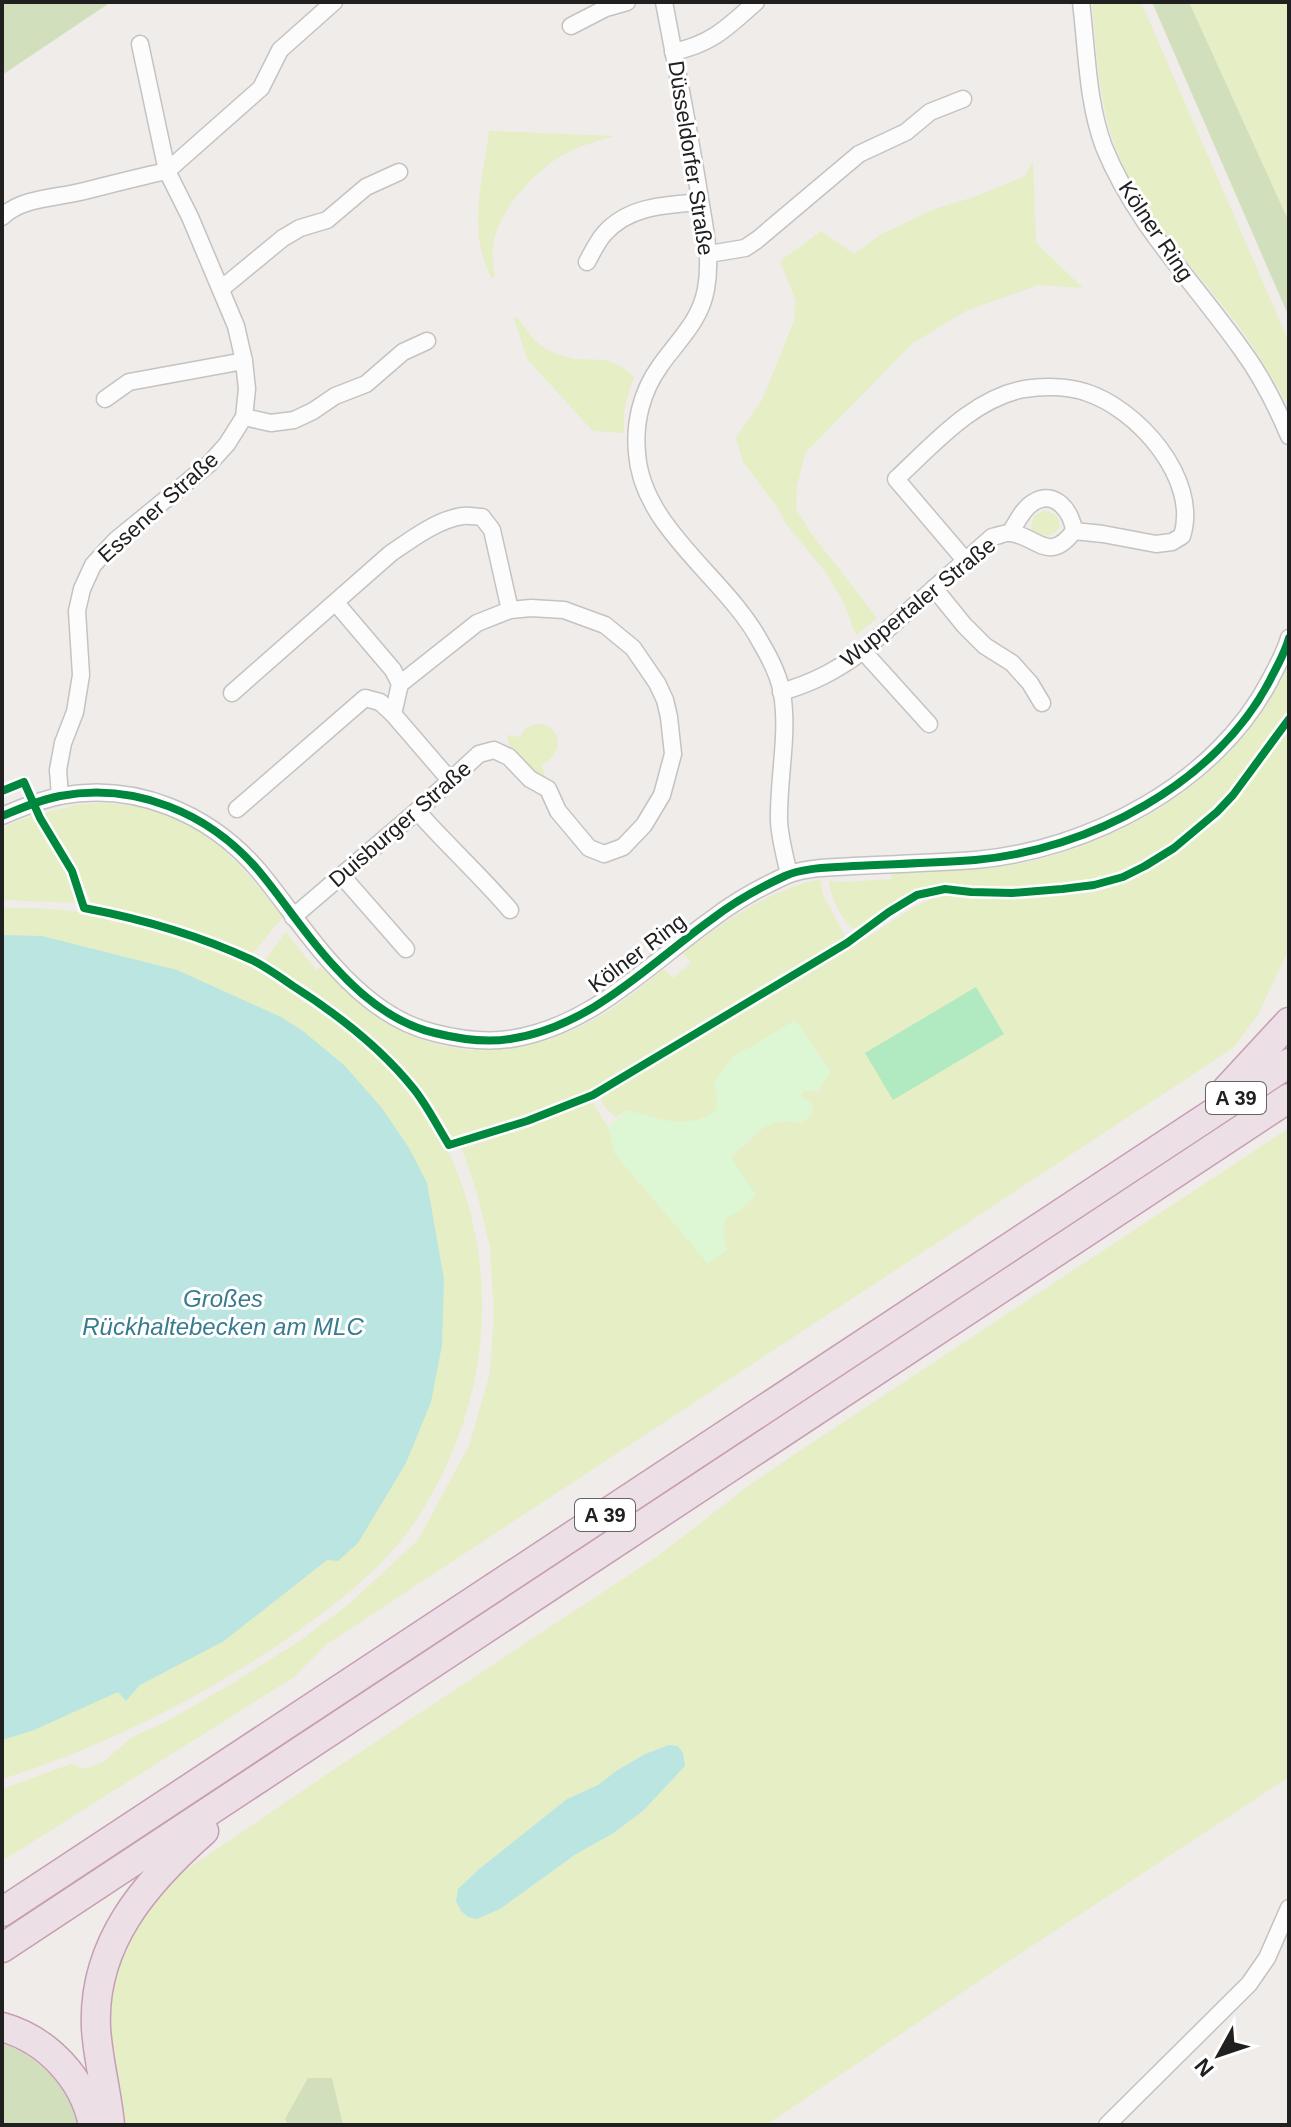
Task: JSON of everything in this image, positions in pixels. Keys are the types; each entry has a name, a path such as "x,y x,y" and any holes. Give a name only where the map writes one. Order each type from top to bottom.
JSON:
{"highway":[{"path":"1183,1132 1289,1022"},
{"name":"A 39","path":"2,1912 1289,1063"},
{"name":"A 39","path":"2,1948 1289,1098"},
{"path":"110,2125 96,2025 103,1968 113,1939 124,1919 170,1862 289,1757"},
{"path":"2,2027 37,2042 71,2073 93,2125"}],"street":[{"path":"2,217 23,204 167,171 261,88 280,50 334,2"},
{"path":"571,26 606,8 627,2"},
{"name":"Düsseldorfer Straße","path":"664,2 709,254 706,289 699,314 658,369 642,400 636,430 637,456 643,484 661,517 748,620 774,668 784,718 779,821 789,874"},
{"path":"673,52 710,40 756,2"},
{"name":"Kölner Ring","path":"1081,2 1092,102 1104,145 1124,190 1158,240 1243,350 1271,395 1289,436"},
{"path":"140,44 167,171 236,326 247,389 244,417 271,423 294,420 335,396 366,384 403,352 427,341"},
{"path":"709,254 745,248 859,154 906,132 930,112 963,99"},
{"path":"221,289 283,238 300,228 327,220 366,187 399,172"},
{"path":"587,262 603,235 621,218 646,208 700,202"},
{"path":"105,399 129,382 244,361"},
{"path":"965,560 896,479 975,409 1022,389 1061,388 1084,392 1129,416 1151,437 1170,465 1180,490 1186,521 1182,536 1172,542 1156,544 1074,531"},
{"name":"Essener Straße","path":"60,796 58,770 63,743 75,712 81,675 77,611 82,589 93,565 116,540 209,464 227,444 244,417"},
{"name":"Wuppertaler Straße","path":"781,692 814,682 863,651 992,537 1010,533 1042,547 1056,546 1074,531 1073,519 1056,500 1042,498 1023,512 1010,533"},
{"path":"232,693 390,554 436,526 463,516 482,517 492,530 510,610 477,623 400,684 393,714"},
{"path":"934,588 985,646 1012,663 1042,703"},
{"path":"336,603 393,670 400,684"},
{"name":"Duisburger Straße","path":"293,917 479,754 494,750 509,757 530,779 548,789 555,808 589,848 604,854 623,847 644,825 662,795 673,754 669,717 657,683 633,648 605,625 564,610 510,610"},
{"name":"Kölner Ring","path":"2,816 34,803 83,793 122,794 164,803 195,817 224,838 257,870 315,945 354,988 392,1015 429,1032 471,1040 510,1039 559,1026 597,1006 713,918 789,874 823,868 977,860 1025,853 1077,839 1127,815 1180,784 1228,740 1261,698 1289,638"},
{"path":"863,651 929,724"},
{"path":"237,809 365,698 380,702 393,714 449,779"},
{"path":"417,811 510,910"},
{"path":"342,876 406,949"},
{"path":"1107,2125 1249,1984 1267,1958 1289,1908"}],"green space":[{"path":"2,2 111,2 2,75"},
{"path":"1092,2 1141,2 1289,342 1289,408 1242,330 1155,220 1122,163 1104,104"},
{"path":"1152,2 1189,2 1289,222 1289,317"},
{"path":"1189,2 1289,2 1289,222"},
{"path":"489,131 615,136 563,155 529,182 509,206 496,233 493,246 495,276 492,279 484,260 478,224"},
{"path":"1033,161 1036,243 1083,288 1038,285 966,311 913,343 805,453 797,486 796,509 877,618 856,635 843,601 826,573 787,525 743,462 736,437 762,400 794,321 796,301 780,261 821,231 854,254 880,235 932,210 1025,176"},
{"path":"517,317 535,341 546,349 575,359 606,360 634,376 626,404 624,433 593,431 527,359 514,319"},
{"path":"1045,510 1057,516 1060,526 1048,535 1033,531 1031,526 1034,516"},
{"path":"1289,663 1289,711 1228,795 1208,815 1155,857 1136,868 1087,883 1003,890 943,887 917,893 854,929 837,907 829,881 891,879 892,872 1015,865 1072,849 1149,815 1184,792 1245,735 1269,701"},
{"path":"1289,721 1289,948 1258,1015 1233,1048 327,1644 294,1677 2,1861 2,1789 71,1764 84,1769 103,1762 131,1738 169,1720 301,1640 348,1605 418,1540 469,1446 490,1373 494,1313 490,1247 461,1145 590,1099 608,1127 615,1154 683,1234 727,1250 723,1231 726,1218 741,1210 731,1157 766,1125 785,1119 805,1090 818,1092 831,1071 795,1020 714,1081 716,1110 695,1121 673,1122 627,1110 616,1117 605,1108 600,1096 843,949 932,899 956,895 1062,894 1126,881 1154,867 1211,821 1215,824 1223,817 1220,812"},
{"path":"535,724 551,728 558,740 555,753 542,765 545,776 525,764 509,745 507,735 520,737 525,729"},
{"path":"102,803 161,812 187,823 232,858 283,917 251,955 156,919 91,903 70,853 50,827 45,813 75,805"},
{"path":"34,815 65,863 80,903 2,900 2,827"},
{"path":"820,879 823,895 845,936 840,942 590,1092 508,1124 452,1139 408,1076 371,1037 319,997 264,961 286,932 316,970 321,967 365,1008 408,1034 435,1044 463,1049 519,1047 574,1030 625,1000 664,969 673,978 691,963 683,953 715,929 765,899"},
{"name":"Großes Rückhaltebecken am MLC","path":"2,908 86,913 167,931 260,969 337,1020 398,1077 431,1120 454,1164 476,1236 482,1310 478,1362 459,1436 425,1506 381,1563 308,1624 186,1701 78,1752 2,1779"},
{"path":"976,987 1004,1034 893,1100 865,1053"},
{"path":"795,1020 831,1072 817,1092 805,1090 800,1096 813,1104 812,1115 801,1123 779,1122 762,1129 731,1157 756,1195 741,1210 726,1218 723,1231 727,1250 708,1264 615,1154 608,1127 627,1110 684,1122 705,1117 716,1110 714,1081 733,1057"},
{"path":"1289,1128 1289,1777 766,2125 125,2125 111,2025 117,1977 134,1934 180,1874 658,1556 798,1452","holes":["669,1745 685,1766 643,1811 612,1834 576,1854 500,1909 458,1889 567,1799 598,1785 645,1754"]},
{"path":"2,2043 28,2056 50,2074 67,2098 77,2125 2,2125"},
{"path":"308,2078 332,2078 343,2125 288,2125 285,2119"}],"water":[{"name":"Großes Rückhaltebecken am MLC","path":"2,935 42,936 177,970 281,1017 303,1031 345,1066 382,1108 409,1148 427,1183 444,1279 442,1345 431,1402 406,1463 358,1543 338,1561 327,1560 224,1641 140,1685 126,1701 118,1692 34,1730 2,1740"},
{"path":"669,1745 678,1746 683,1753 685,1766 643,1811 612,1834 576,1854 500,1909 477,1919 461,1911 456,1901 458,1889 478,1870 567,1799 598,1785 645,1754"}],"cycle path":[{"path":"2,816 60,796 88,793 143,798 169,806 217,832 238,850 258,870 334,966 379,1007 406,1023 435,1033 472,1040 510,1039 567,1022 593,1008 729,907 793,873 810,869 975,860 1018,854 1104,826 1145,805 1183,780 1217,751 1246,717 1270,680 1289,638"},
{"path":"2,791 24,782 40,818 72,871 84,908 190,935 232,951 273,972 342,1020 387,1059 418,1095 449,1145 527,1121 593,1095 847,943 917,895 945,889 1012,893 1094,885 1123,877 1145,866 1174,848 1217,812 1289,719"}]}
